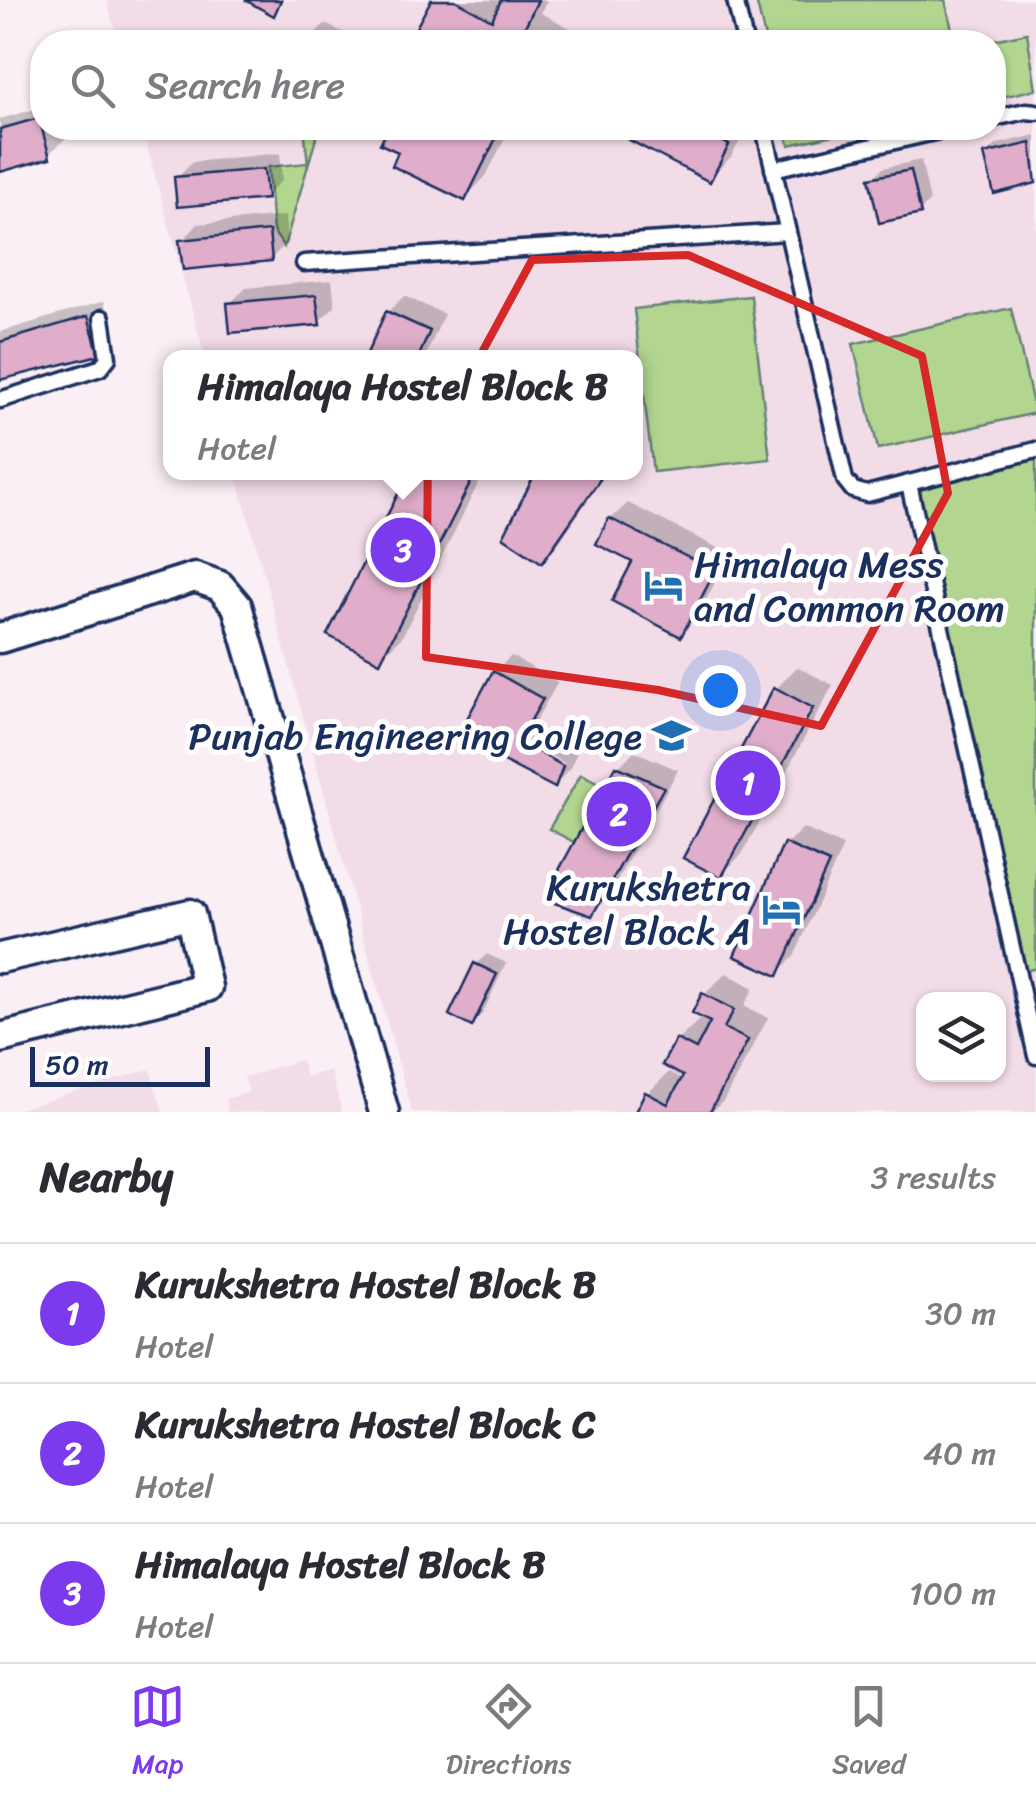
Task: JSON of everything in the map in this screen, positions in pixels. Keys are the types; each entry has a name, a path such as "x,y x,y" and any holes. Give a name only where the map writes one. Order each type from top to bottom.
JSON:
{"street":[{"path":"0,638 196,577 220,586 238,606 384,1112"},
{"path":"0,958 190,914 207,987 0,1038"}],"lane":[{"path":"736,0 742,30"},
{"path":"1006,115 1036,112"},
{"path":"767,140 845,480 853,490 867,494 1036,450"},
{"path":"774,169 900,140"},
{"path":"304,263 788,232"},
{"path":"0,400 100,368 108,358 102,318"},
{"path":"909,484 1036,1056"},
{"path":"1018,974 1036,970"}],"highlighted area":[{"path":"688,255 922,356 948,493 821,726 658,690 426,657 428,452 532,260"}],"shaded area":[{"name":"Punjab Engineering College","path":"107,0 1036,0 1036,1112 412,1112 238,480 643,480 643,350 203,350 145,140 1006,140 1006,30 115,30"},
{"path":"301,1060 306,1077 330,1070 342,1112 228,1112 225,1099 249,1092 244,1077"},
{"path":"150,1069 163,1112 10,1112"}],"green space":[{"path":"756,0 945,0 952,30 763,30"},
{"path":"1027,33 1036,89 1006,96 1006,37"},
{"path":"305,140 315,140 284,247 273,231 268,167 308,163"},
{"path":"751,296 770,459 653,472 643,350 639,350 634,309"},
{"path":"1011,308 1035,413 878,449 853,344"},
{"path":"1036,453 1036,968 1022,972 911,486"},
{"path":"581,774 605,786 574,842 549,829"}],"building":[{"path":"245,0 281,0 274,16"},
{"path":"431,0 455,0 492,20 501,0 538,0 523,30 416,28"},
{"path":"30,121 30,140 45,140 50,158 0,172 0,129"},
{"path":"382,140 495,140 465,201 392,166 398,152 380,144"},
{"path":"629,140 720,140 729,145 710,182"},
{"path":"1031,143 1036,183 994,194 984,154"},
{"path":"264,169 267,199 177,207 174,177"},
{"path":"911,170 921,214 879,223 869,178"},
{"path":"269,231 272,261 183,270 179,240"},
{"path":"316,295 320,325 230,333 227,303"},
{"path":"386,311 430,331 422,350 369,350"},
{"path":"88,316 99,355 0,380 0,342"},
{"path":"405,480 472,480 380,662 327,635"},
{"path":"532,480 599,480 542,563 503,537"},
{"name":"Himalaya Mess and Common Room","path":"609,518 715,571 681,637 612,601 632,562 596,544"},
{"path":"493,671 543,699 519,741 563,766 555,788 457,737"},
{"path":"774,687 813,708 721,878 683,858"},
{"path":"616,766 664,787 592,916 543,899"},
{"name":"Kurukshetra Hostel Block A","path":"784,843 829,863 778,976 734,956"},
{"path":"474,963 497,974 472,1027 449,1015"},
{"path":"702,993 734,1010 724,1028 748,1040 710,1112 635,1112 645,1092 668,1104 683,1076 662,1065 676,1039 696,1049 710,1022 692,1013"}],"place":[{"name":"Himalaya Hostel Block B","path":"403,550"},
{"name":"Himalaya Mess and Common Room","path":"664,586"},
{"name":"Punjab Engineering College","path":"672,736"},
{"name":"Kurukshetra Hostel Block B","path":"748,783"},
{"name":"Kurukshetra Hostel Block C","path":"619,814"},
{"name":"Kurukshetra Hostel Block A","path":"781,909"}]}
